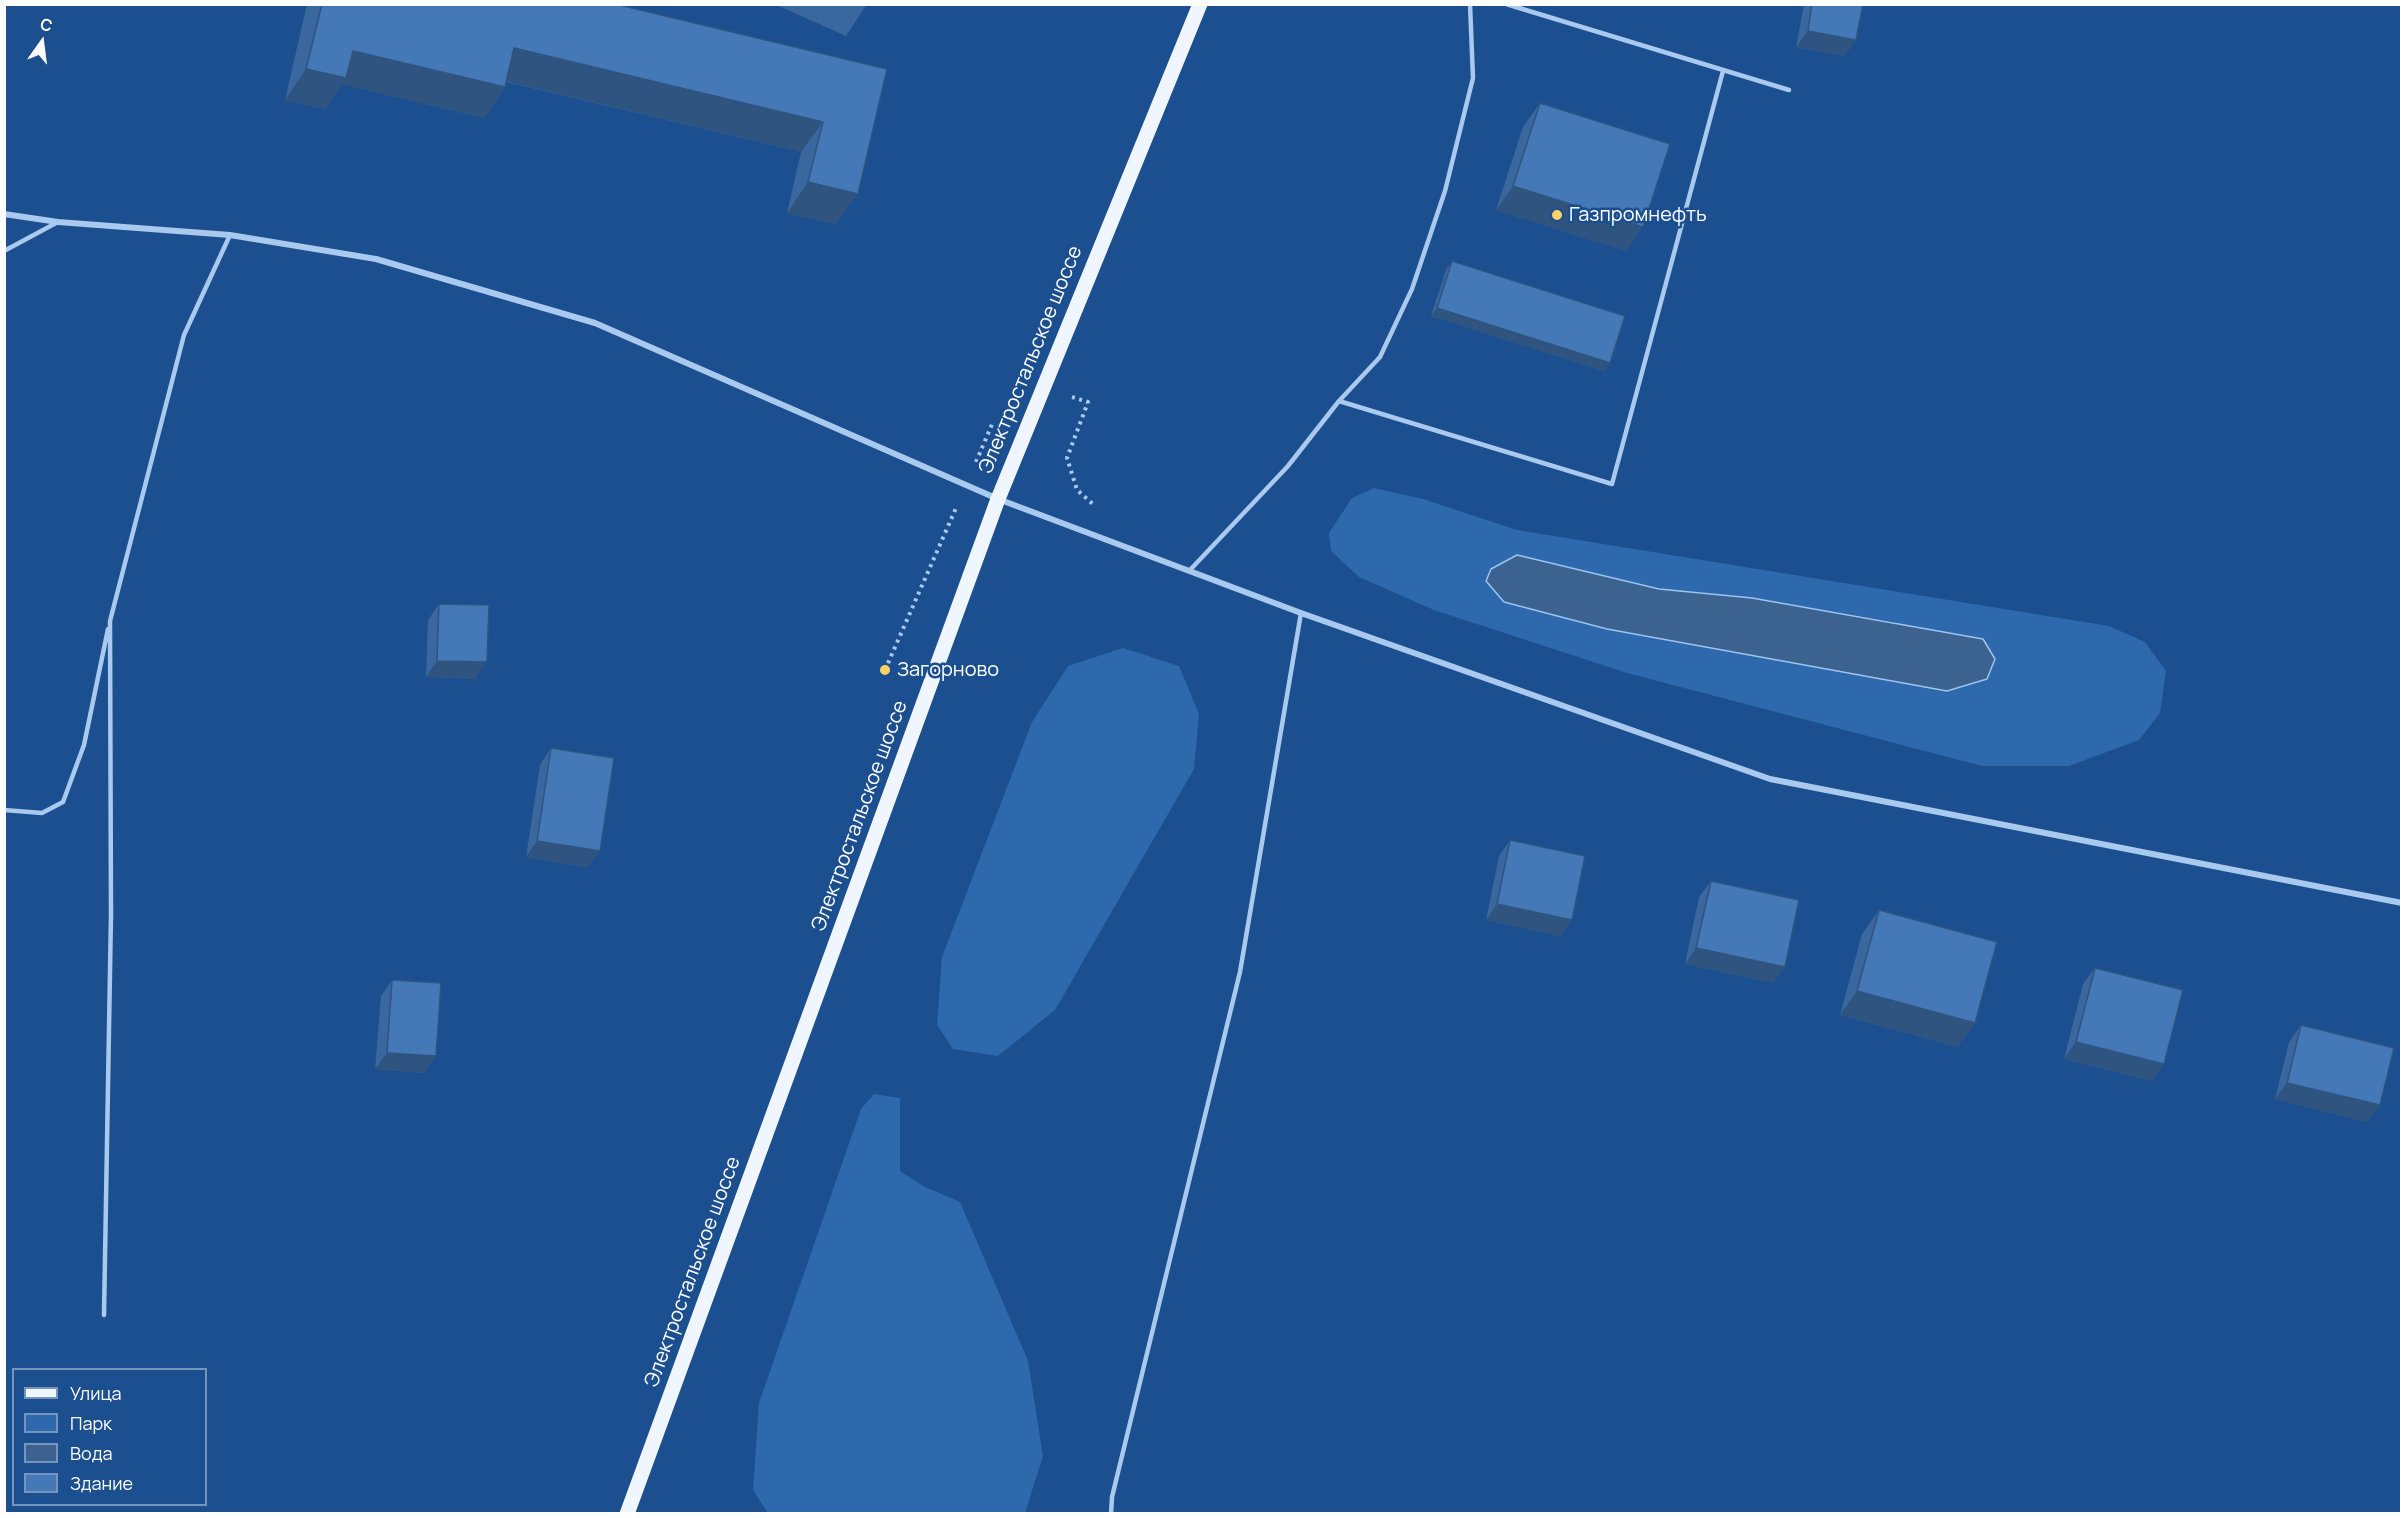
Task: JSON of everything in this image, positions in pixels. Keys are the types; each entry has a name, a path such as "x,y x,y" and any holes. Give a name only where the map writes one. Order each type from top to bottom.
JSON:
{"main road":[{"name":"Электростальское шоссе","path":"627,1514 998,499 1042,386 1200,4"}],"street":[{"path":"4,214 58,222 230,235 376,259 595,323 998,499 1301,613 1770,779 2402,903"}],"lane":[{"path":"1190,570 1288,466 1339,401 1380,357 1412,289 1441,202 1473,78 1470,4"},
{"path":"1506,4 1789,90"},
{"path":"1339,401 1612,483 1723,71"},
{"path":"4,251 58,222"},
{"path":"4,810 42,813 63,802 84,745 110,621 184,335 230,235"},
{"path":"1111,1514 1115,1485 1240,972 1301,613"},
{"path":"104,1315 111,914 110,621"}],"path":[{"path":"1042,386 1088,402 1067,458 1077,490 1095,506"},
{"path":"885,670 966,484"}],"green space":[{"path":"1374,488 1423,499 1517,530 2109,626 2145,642 2166,671 2160,713 2139,740 2069,766 1982,766 1627,673 1434,610 1359,577 1331,551 1329,533 1352,498","holes":["1517,555 1659,589 1752,598 1894,622 1987,679 1947,691 1607,629 1504,602"]},
{"path":"1123,648 1179,666 1199,714 1194,769 1055,1010 998,1056 953,1049 937,1025 942,957 1032,722 1068,666"},
{"path":"874,1094 900,1098 900,1171 923,1186 960,1202 1028,1361 1043,1456 1025,1513 768,1513 753,1490 759,1403 861,1109"}],"water":[{"path":"1517,555 1659,589 1752,598 1983,639 1995,659 1987,679 1947,691 1607,629 1504,602 1486,581 1491,569"}],"building":[{"path":"322,4 615,4 887,69 858,194 808,182 823,122 514,48 505,87 353,51 346,78 306,69"},
{"path":"1812,4 1863,4 1856,40 1808,31"},
{"path":"1540,103 1670,144 1643,227 1513,186"},
{"path":"1452,261 1625,316 1610,363 1437,308"},
{"path":"439,604 489,605 487,662 437,661"},
{"path":"551,748 614,758 600,851 537,841"},
{"path":"1510,840 1585,856 1572,920 1497,904"},
{"path":"1711,881 1799,900 1785,967 1696,948"},
{"path":"1879,910 1997,942 1975,1023 1857,991"},
{"path":"2095,968 2183,990 2164,1064 2076,1042"},
{"path":"392,980 441,983 436,1056 387,1053"},
{"path":"2301,1025 2394,1048 2380,1105 2287,1083"}],"place":[{"name":"Газпромнефть","path":"1557,215"},
{"name":"Загорново","path":"885,670"}]}
